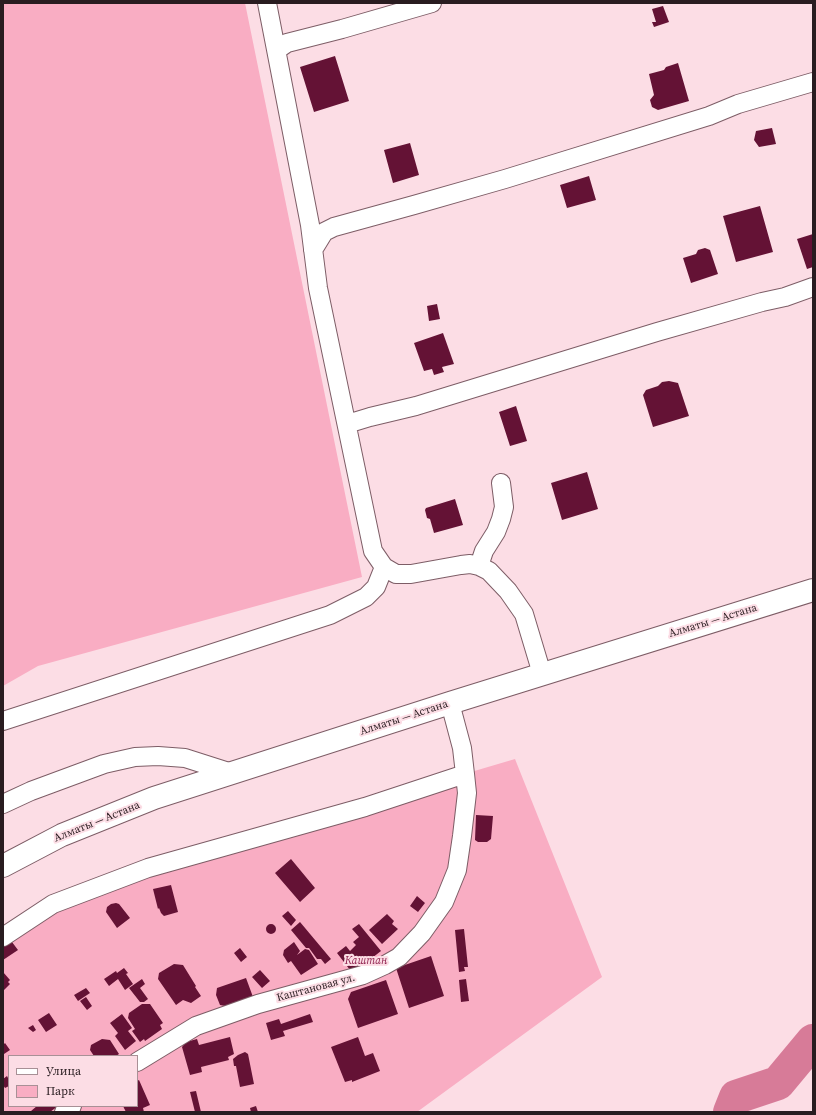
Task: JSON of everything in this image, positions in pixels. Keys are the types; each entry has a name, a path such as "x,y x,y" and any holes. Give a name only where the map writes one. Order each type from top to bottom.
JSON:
{"highway":[{"name":"Алматы — Астана","path":"3,866 62,834 154,798 450,703 813,590"}],"street":[{"path":"267,3 277,50 313,250 318,288 373,550 384,567 396,574 411,574 470,564 479,566 489,571 508,591 524,614 542,674"},
{"path":"277,50 287,43 432,3"},
{"path":"313,250 324,232 334,227 414,206 505,179 709,116 738,104 813,82"},
{"path":"347,424 416,406 657,332 785,297 813,287"},
{"path":"479,566 484,552 496,532 501,519 504,507 501,482"},
{"path":"3,721 330,615 366,597 376,587 384,567"},
{"name":"Каштановая ул.","path":"138,1061 196,1026 258,1004 363,975 399,957 422,933 444,902 456,870 462,836 467,793 462,748 450,703"},
{"path":"3,804 31,791 104,764 135,757 158,756 185,758 232,774"},
{"path":"3,937 54,904 148,868 365,807 465,774"}],"green space":[{"path":"3,3 245,3 362,577 38,666 3,686"},
{"name":"Каштан","path":"515,759 602,977 417,1112 3,1112 3,933 224,845"}],"building":[{"path":"663,6 669,22 654,27 652,22 656,22 652,9"},
{"path":"335,56 349,101 314,112 300,67"},
{"path":"678,63 689,101 658,110 652,107 650,100 654,95 649,74 664,70 666,67"},
{"path":"772,128 776,144 759,147 754,140 756,131"},
{"path":"410,143 419,175 393,183 384,150"},
{"path":"589,176 596,200 567,208 560,185"},
{"path":"760,206 773,252 736,262 723,216"},
{"path":"813,234 813,267 807,269 797,239"},
{"path":"705,248 710,250 718,274 691,283 683,258 696,254 698,250"},
{"path":"437,304 440,319 429,321 427,306"},
{"path":"443,333 454,364 442,367 444,372 434,375 432,369 424,371 414,343"},
{"path":"669,381 678,383 689,416 653,427 643,395 646,390 658,386 662,382"},
{"path":"516,406 527,441 510,446 499,412"},
{"path":"587,472 598,509 562,520 551,483"},
{"path":"455,499 463,525 434,533 430,519 427,518 426,508"},
{"path":"476,815 493,816 491,839 487,842 478,842 475,840"},
{"path":"291,859 315,888 300,902 275,873"},
{"path":"171,885 178,912 164,916 159,908 158,909 153,889"},
{"path":"417,896 425,903 418,912 410,906"},
{"path":"116,903 119,904 130,918 117,928 106,912 107,907"},
{"path":"288,911 296,920 291,926 282,916"},
{"path":"387,914 394,921 392,924 398,929 382,944 369,930"},
{"path":"300,922 331,959 325,964 321,959 317,959 309,948 306,948 291,930"},
{"path":"269,924 273,924 275,925 275,933 269,934 266,931 266,927"},
{"path":"359,924 381,951 363,965 361,964 354,970 350,970 337,953 346,946 350,951 356,945 353,942 359,937 352,929"},
{"path":"464,929 468,967 464,967 465,971 459,972 455,930"},
{"path":"9,938 18,950 3,960 3,942"},
{"path":"294,942 300,951 297,955 305,949 309,950 318,964 301,975 291,961 288,963 283,955 284,950"},
{"path":"240,948 247,957 241,962 234,953"},
{"path":"431,956 444,996 409,1008 396,968"},
{"path":"174,964 183,965 201,996 191,1003 183,1000 176,1005 158,979 159,973"},
{"path":"124,968 133,984 125,990 118,979 109,986 104,979 116,971 117,973"},
{"path":"260,970 270,981 262,988 252,977"},
{"path":"3,972 10,980 8,982 10,984 3,991"},
{"path":"246,978 253,997 225,1006 220,1005 216,995 217,988"},
{"path":"142,979 145,984 140,988 148,999 144,1002 140,1002 129,988"},
{"path":"466,979 469,1001 461,1002 459,980"},
{"path":"386,980 398,1014 358,1028 348,999 351,992"},
{"path":"86,988 90,993 78,1001 74,995"},
{"path":"86,997 92,1006 87,1010 80,1001"},
{"path":"142,1004 150,1004 163,1023 160,1025 162,1029 145,1041 144,1039 140,1042 132,1031 135,1029 128,1018 129,1013"},
{"path":"49,1013 57,1025 46,1032 38,1020"},
{"path":"122,1014 132,1028 128,1031 136,1041 125,1050 115,1036 118,1033 110,1023"},
{"path":"310,1014 313,1022 283,1031 285,1036 271,1040 266,1023 279,1019 281,1024"},
{"path":"33,1025 36,1030 33,1032 28,1028"},
{"path":"230,1037 234,1054 228,1057 229,1060 201,1067 202,1072 190,1075 182,1047 186,1042 197,1039 199,1045"},
{"path":"358,1037 365,1056 373,1053 380,1071 352,1082 352,1080 345,1082 331,1047"},
{"path":"102,1039 110,1040 119,1054 93,1055 90,1050 91,1045"},
{"path":"5,1043 10,1050 4,1054 3,1045"},
{"path":"245,1052 248,1054 254,1084 240,1087 236,1066 234,1066 233,1059"},
{"path":"7,1076 8,1078 8,1086 5,1088 3,1085 3,1079"},
{"path":"138,1080 150,1105 143,1108 144,1112 126,1112 124,1107 138,1107"},
{"path":"196,1091 201,1112 195,1112 190,1092"},
{"path":"256,1106 258,1112 251,1112 250,1108"},
{"path":"36,1107 57,1107 50,1112 31,1111"}],"waterway":[{"path":"730,1112 736,1097 778,1083 813,1041"}]}
